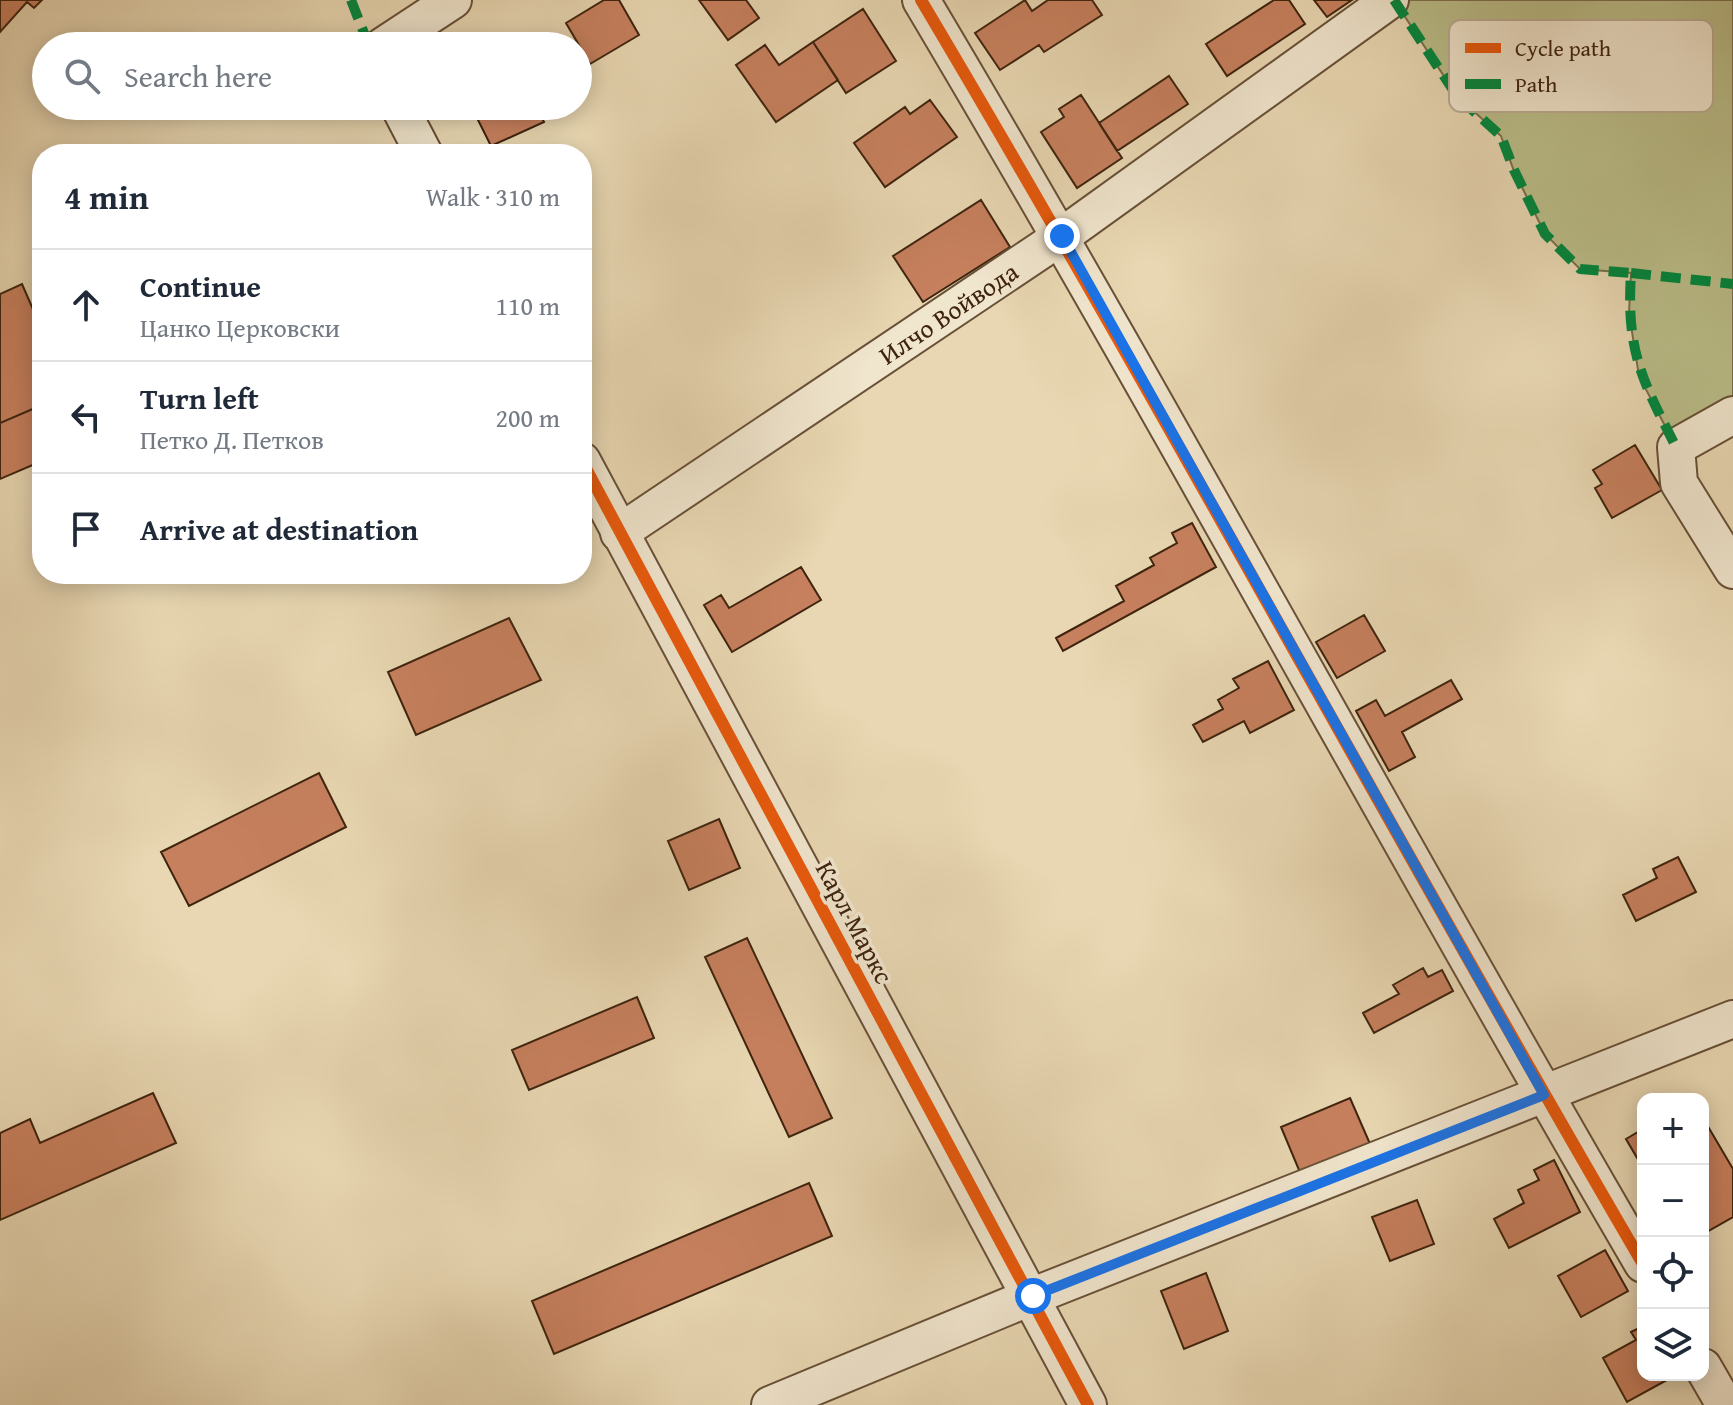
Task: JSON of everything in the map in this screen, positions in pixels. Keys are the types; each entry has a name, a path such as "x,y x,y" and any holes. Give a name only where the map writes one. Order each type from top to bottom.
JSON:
{"street":[{"path":"404,32 453,0"},
{"path":"921,0 1062,236 1544,1095 1637,1254"},
{"name":"Илчо Войвода","path":"619,533 1062,236 1390,0"},
{"path":"406,120 419,144"},
{"path":"1733,415 1676,447 1679,483 1733,570"},
{"name":"Карл Маркс","path":"592,480 1033,1296 1088,1405"},
{"path":"770,1405 1033,1296 1733,1019"},
{"path":"1709,1377 1725,1405"}],"green space":[{"path":"1394,0 1733,0 1733,415 1676,447 1639,376 1629,313 1631,273 1580,269 1545,234 1514,171 1501,136 1475,112 1713,112 1713,20 1449,20 1449,84"}],"building":[{"path":"0,0 42,0 34,8 27,2 0,32"},
{"path":"604,0 619,0 639,35 592,63 592,32 571,32 566,23"},
{"path":"699,0 746,0 759,18 728,40"},
{"path":"1025,0 1032,11 1048,0 1092,0 1102,15 1044,52 1039,45 1000,70 975,33"},
{"path":"1274,0 1289,0 1305,24 1227,76 1206,44"},
{"path":"1314,0 1352,0 1327,17"},
{"path":"863,9 896,61 846,93 813,42"},
{"path":"813,42 838,80 776,122 736,65 765,45 779,65"},
{"path":"1169,76 1188,104 1117,151 1099,123"},
{"path":"1081,95 1122,158 1077,188 1041,132 1064,117 1059,109"},
{"path":"930,100 957,137 885,187 854,143 905,107 910,114"},
{"path":"478,120 544,122 495,144 490,144"},
{"path":"981,200 1010,247 923,302 893,256"},
{"path":"22,284 32,307 32,409 0,423 0,294"},
{"path":"32,409 32,465 0,479 0,423"},
{"path":"1635,445 1662,490 1612,518 1595,488 1602,484 1593,470"},
{"path":"1192,523 1216,567 1063,651 1056,638 1124,601 1116,586 1154,565 1150,558 1177,543 1172,533"},
{"path":"801,567 821,600 732,652 704,605 721,595 729,608"},
{"path":"1364,615 1385,651 1337,678 1316,642"},
{"path":"509,618 541,680 416,735 388,672"},
{"path":"1268,661 1294,710 1250,733 1244,721 1203,742 1193,725 1223,709 1218,700 1239,688 1233,679"},
{"path":"1451,680 1462,699 1402,732 1415,757 1389,771 1356,711 1376,700 1385,716"},
{"path":"319,773 346,827 189,906 161,852"},
{"path":"719,819 740,868 689,890 668,841"},
{"path":"1678,857 1696,892 1636,921 1623,895 1657,878 1653,869"},
{"path":"747,938 832,1118 789,1137 705,957"},
{"path":"1423,968 1428,977 1442,970 1453,991 1374,1033 1363,1013 1399,994 1393,985"},
{"path":"637,997 654,1038 529,1090 512,1050"},
{"path":"153,1093 176,1143 0,1220 0,1133 30,1119 40,1143"},
{"path":"1350,1098 1374,1153 1304,1182 1281,1127"},
{"path":"1709,1128 1733,1169 1733,1217 1709,1231"},
{"path":"1637,1133 1637,1158 1626,1139"},
{"path":"1554,1160 1580,1212 1509,1248 1494,1219 1524,1203 1518,1190 1539,1180 1534,1170"},
{"path":"809,1183 832,1236 554,1354 532,1301"},
{"path":"1417,1200 1434,1244 1390,1261 1372,1217"},
{"path":"1605,1250 1628,1291 1581,1317 1558,1276"},
{"path":"1206,1273 1228,1331 1184,1349 1161,1291"},
{"path":"1637,1329 1637,1381 1665,1381 1627,1402 1603,1358 1636,1340 1631,1332"}],"marked path":[{"path":"351,0 364,32"},
{"path":"1394,0 1449,84"},
{"path":"1475,112 1501,136 1545,234 1580,269 1631,273 1634,345 1654,403 1676,447"},
{"path":"1631,273 1733,284"}],"cycle path":[{"path":"921,0 1104,314 1637,1254"},
{"path":"592,480 1088,1405"}],"route":[{"path":"1033,1296 1544,1095 1062,236"}]}
